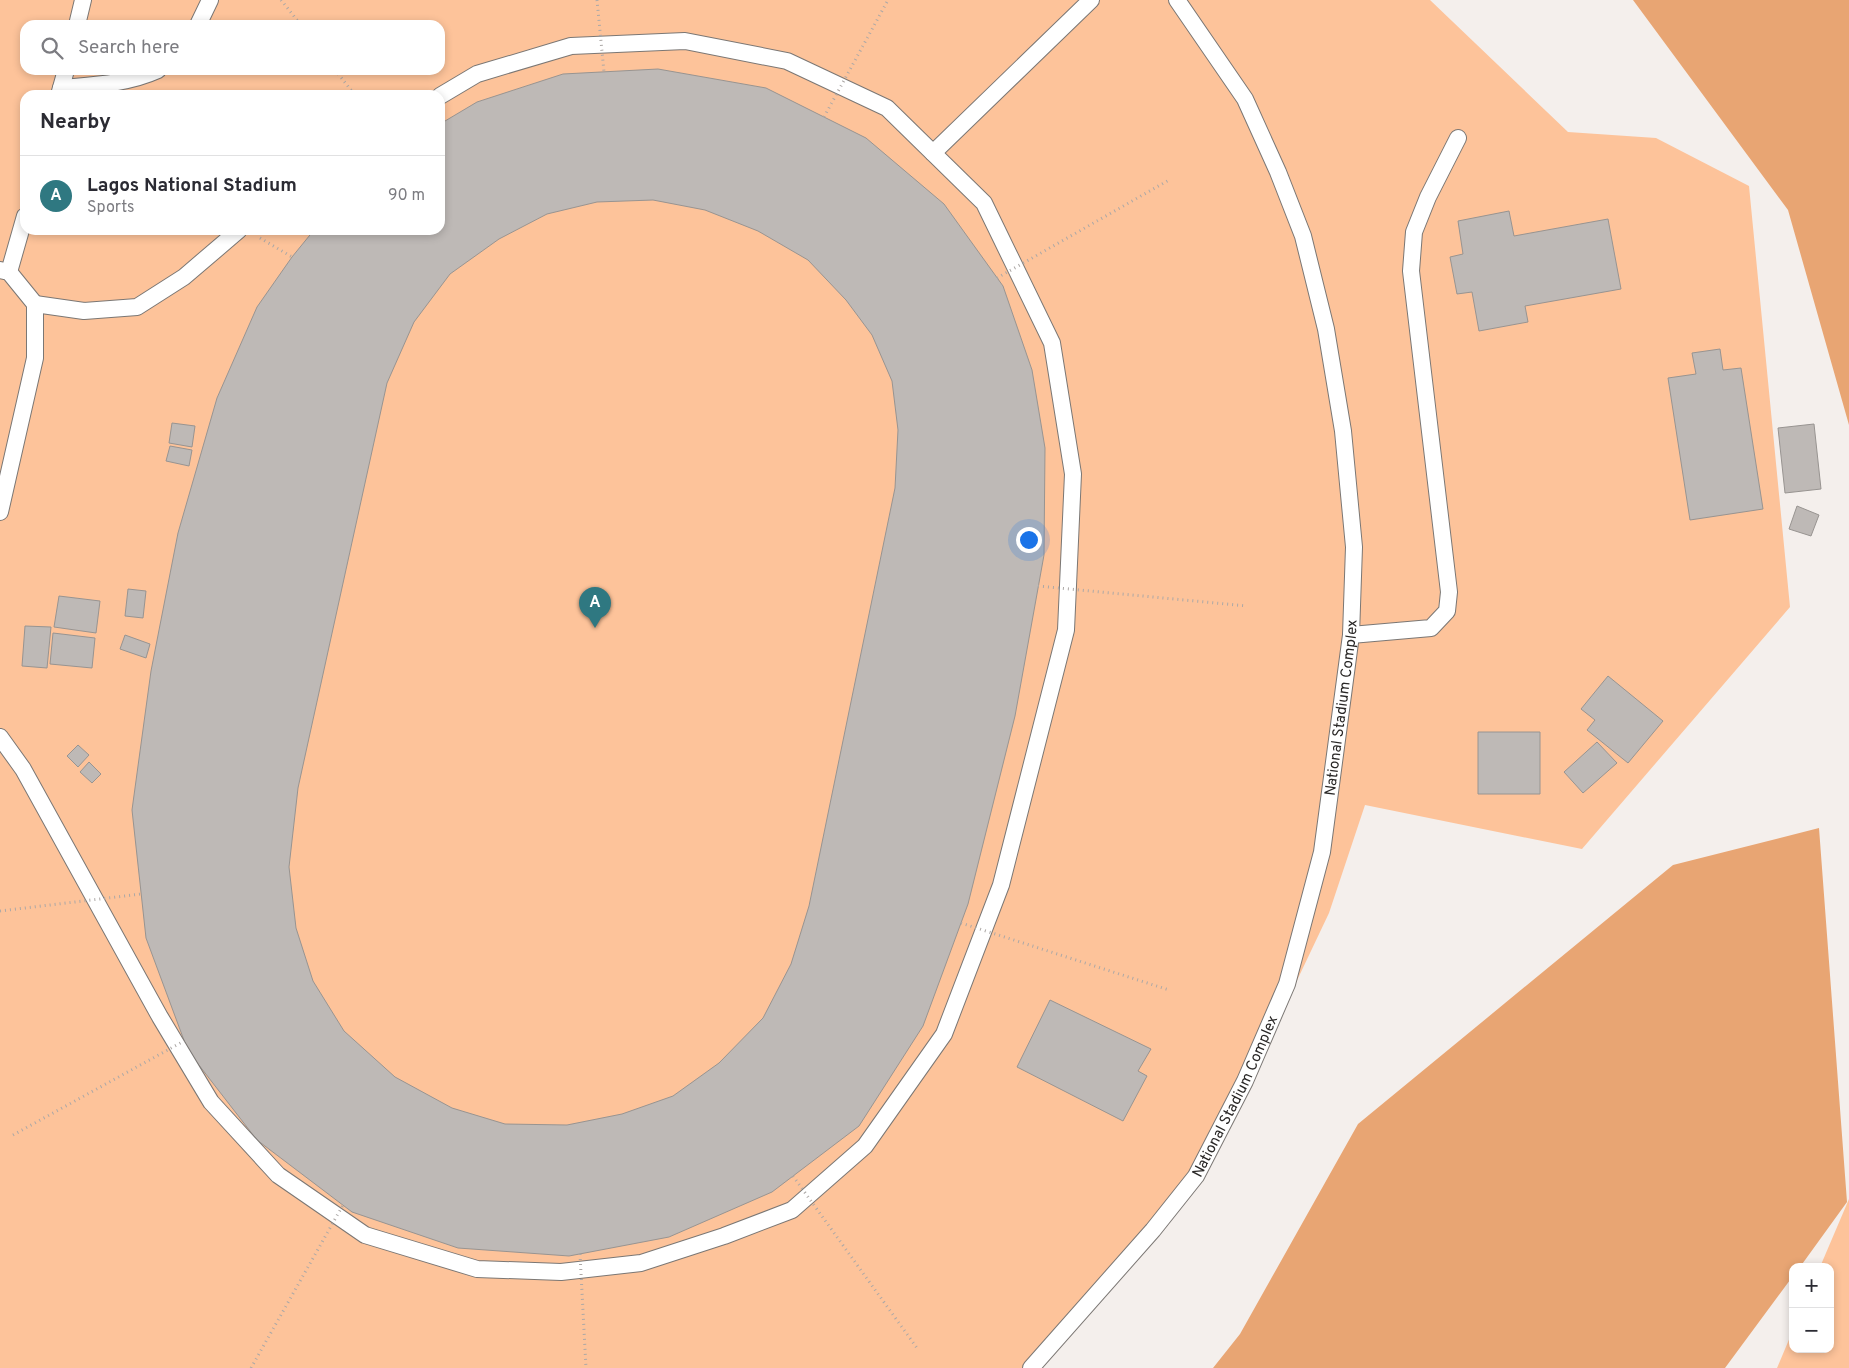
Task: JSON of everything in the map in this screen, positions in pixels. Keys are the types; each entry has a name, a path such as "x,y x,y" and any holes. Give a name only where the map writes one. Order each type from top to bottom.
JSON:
{"lane":[{"path":"78,20 83,0"},
{"path":"200,20 210,0"},
{"path":"933,153 1091,0"},
{"name":"National Stadium Complex","path":"1031,1368 1153,1230 1196,1176 1245,1081 1287,984 1322,852 1351,635 1354,547 1343,431 1326,329 1303,236 1278,172 1245,99 1177,0"},
{"path":"0,737 23,769 160,1016 211,1102 278,1175 365,1234 477,1269 561,1272 642,1263 724,1236 792,1210 865,1146 944,1034 1001,885 1066,630 1073,474 1052,343 984,203 886,108 787,61 684,41 571,46 477,74 445,93"},
{"path":"61,90 65,75"},
{"path":"73,90 118,83 146,75"},
{"path":"1351,635 1431,628 1447,611 1449,592 1411,271 1414,232 1428,197 1458,138"},
{"path":"20,230 5,271 35,304 84,310 137,307 184,277 243,235"},
{"path":"0,512 35,358 35,304"}],"path":[{"path":"281,0 296,20"},
{"path":"597,0 604,72"},
{"path":"824,117 888,0"},
{"path":"339,75 351,90"},
{"path":"997,278 1169,180"},
{"path":"252,235 292,257"},
{"path":"1038,586 1247,606"},
{"path":"0,911 141,894"},
{"path":"961,923 1169,990"},
{"path":"13,1135 184,1042"},
{"path":"793,1176 917,1348"},
{"path":"251,1368 343,1205"},
{"path":"580,1254 586,1368"}],"shaded area":[{"path":"0,0 1430,0 1568,132 1656,138 1749,186 1790,607 1582,849 1365,805 1329,913 1255,1069 1179,1203 1037,1368 0,1368"},
{"path":"1633,0 1849,0 1849,425 1788,210"},
{"path":"1819,828 1847,1202 1803,1263 1789,1263 1789,1281 1725,1368 1213,1368 1240,1334 1358,1124 1673,865"},
{"path":"1849,1199 1849,1368 1777,1368 1789,1340 1789,1353 1834,1353 1834,1263 1822,1263"}],"building":[{"path":"658,69 766,88 866,138 944,204 1003,286 1032,370 1045,448 1044,555 1015,716 968,904 923,1026 859,1126 772,1192 669,1237 569,1256 458,1248 352,1212 257,1140 188,1051 146,938 132,810 151,671 178,533 217,398 257,307 310,235 445,235 445,121 477,102 563,74","holes":["653,200 705,210 758,231 808,260 846,300 872,335 892,381 898,430 895,488 809,906 791,964 763,1018 719,1063 673,1096 622,1114 567,1125 505,1124 452,1108 395,1077 344,1031 313,981 296,928 289,867 298,788 387,383 414,322 450,274 499,239 547,214 597,202"]},
{"path":"1509,211 1514,236 1608,219 1621,289 1525,306 1528,322 1479,331 1472,292 1457,294 1450,257 1463,254 1458,221"},
{"path":"1720,349 1723,370 1741,368 1763,509 1690,520 1668,378 1696,374 1692,353"},
{"path":"172,423 195,426 192,447 169,443"},
{"path":"1814,424 1821,489 1785,493 1778,428"},
{"path":"170,446 192,450 189,466 166,461"},
{"path":"1797,506 1819,515 1811,536 1789,529"},
{"path":"128,589 146,591 143,618 125,616"},
{"path":"59,596 100,601 96,633 54,627"},
{"path":"25,626 51,627 47,668 22,666"},
{"path":"53,633 95,638 92,668 50,664"},
{"path":"125,635 150,644 146,658 120,649"},
{"path":"1608,676 1663,721 1628,763 1587,730 1595,720 1581,709"},
{"path":"1478,732 1540,732 1540,794 1478,794"},
{"path":"1597,742 1617,763 1583,793 1564,772"},
{"path":"78,745 89,755 78,767 67,756"},
{"path":"89,762 101,774 92,783 80,772"},
{"path":"1050,1000 1151,1049 1138,1071 1147,1076 1123,1121 1017,1067"}],"place":[{"name":"Lagos National Stadium","path":"595,628"}]}
